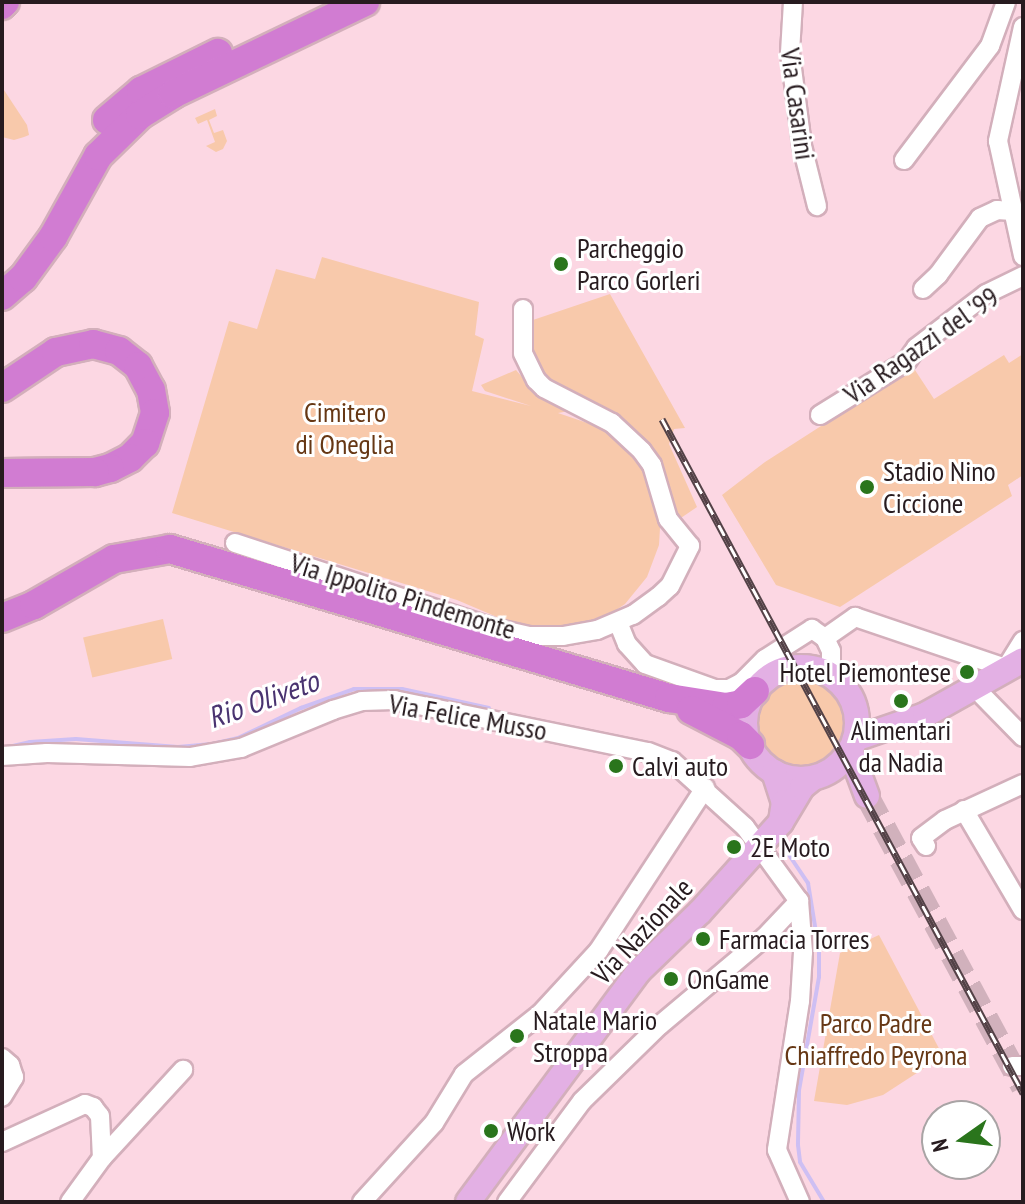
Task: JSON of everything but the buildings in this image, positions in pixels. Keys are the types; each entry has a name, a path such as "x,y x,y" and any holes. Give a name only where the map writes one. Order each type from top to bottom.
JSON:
{"highway":[{"path":"35,262 74,163 103,125 141,91 228,49 352,2"},
{"path":"2,296 35,262 98,156 140,115 173,94 365,2"},
{"path":"2,388 56,352 93,344 119,351 138,366 151,390 155,413 145,443 130,458 110,468 95,472 2,473"},
{"path":"2,618 34,605 114,559 170,549 669,698 726,707 741,704 755,691"},
{"path":"669,698 733,731 750,745"}],"main road":[{"path":"820,775 852,744 925,715 1015,664"},
{"path":"781,822 784,802 774,772 750,745 745,727 747,708 763,681 785,669 810,667 842,685 855,706 879,723 898,725"},
{"path":"774,772 793,778 843,776 867,796 852,744 855,706"},
{"name":"Via Nazionale","path":"468,1202 638,972 761,847 781,822 802,787 820,775"}],"street":[{"name":"Via Casarini","path":"793,2 790,53 802,146 817,206"},
{"path":"904,160 990,46 1006,2"},
{"path":"1023,27 998,141 1023,256"},
{"path":"923,289 938,275 980,218 997,210 1013,211"},
{"name":"Via Ragazzi del '99","path":"820,415 907,361 916,348 986,294 1023,276"},
{"name":"Via Ippolito Pindemonte","path":"235,543 511,633 563,636 618,622 646,606 670,586 690,546 668,519 660,483 642,451 612,423 544,388 536,380 523,353 523,309"},
{"path":"825,638 855,617 1015,664 1023,641"},
{"path":"618,622 627,644 645,664 715,689 741,683 775,653 812,629 825,638 831,661 822,671"},
{"path":"974,687 1023,737"},
{"name":"Via Felice Musso","path":"2,756 47,753 190,757 241,748 362,701 394,700 648,752 672,761 705,788 761,847 799,901"},
{"path":"926,846 921,838 964,810 1023,784"},
{"path":"362,1202 434,1123 464,1074 540,1014 614,930 705,788"},
{"path":"964,810 1023,910"},
{"path":"507,1202 582,1101 660,1025 765,937 799,901"},
{"path":"799,901 803,952 800,1001 777,1150 800,1202"},
{"path":"2,1058 10,1065 14,1077 2,1097"},
{"path":"70,1202 102,1158 183,1070"},
{"path":"2,1142 85,1104 100,1116 102,1158"}],"green space":[{"path":"2,87 27,125 29,135 14,140 2,137"},
{"path":"215,109 217,116 209,120 214,133 223,130 227,141 223,149 216,152 206,146 215,142 207,120 198,124 195,118"},
{"name":"Cimitero di Oneglia","path":"322,257 479,302 475,335 484,339 472,391 531,406 485,391 481,385 516,370 540,398 569,411 558,413 605,429 632,450 651,478 661,511 659,545 647,577 625,604 597,623 545,631 511,623 457,600 172,513 229,321 257,329 276,269 315,279"},
{"path":"610,294 685,428 674,429 669,444 697,507 675,522 667,482 648,444 608,409 552,382 532,356 530,321"},
{"path":"1023,354 1023,475 1008,485 1012,496 840,607 776,585 722,495 765,462 913,367 934,399 1004,355 1009,363"},
{"path":"163,619 172,659 92,677 83,637"},
{"path":"802,675 821,679 836,690 847,705 851,724 847,743 836,758 821,769 802,773 783,769 768,758 757,743 753,724 757,705 768,690 783,679"},
{"name":"Parco Padre Chiaffredo Peyrona","path":"879,935 943,1056 883,1095 847,1105 814,1101 840,953"}],"waterway":[{"name":"Rio Oliveto","path":"4,748 30,742 76,739 178,747 212,744 238,738 301,708 354,689 402,689 489,708"},
{"name":"Rio Oliveto","path":"783,846 808,883 819,951 819,977 799,1091 798,1145 800,1162 824,1202"}],"tunnel":[{"path":"867,796 1023,1087"}],"railway":[{"path":"662,419 1023,1093"}],"place":[{"name":"Parcheggio Parco Gorleri","path":"561,264"},
{"name":"Stadio Nino Ciccione","path":"867,487"},
{"name":"Hotel Piemontese","path":"967,672"},
{"name":"Alimentari da Nadia","path":"901,701"},
{"name":"Calvi auto","path":"616,766"},
{"name":"2E Moto","path":"734,847"},
{"name":"Farmacia Torres","path":"703,939"},
{"name":"OnGame","path":"671,979"},
{"name":"Natale Mario Stroppa","path":"517,1036"},
{"name":"Work","path":"491,1131"}]}
